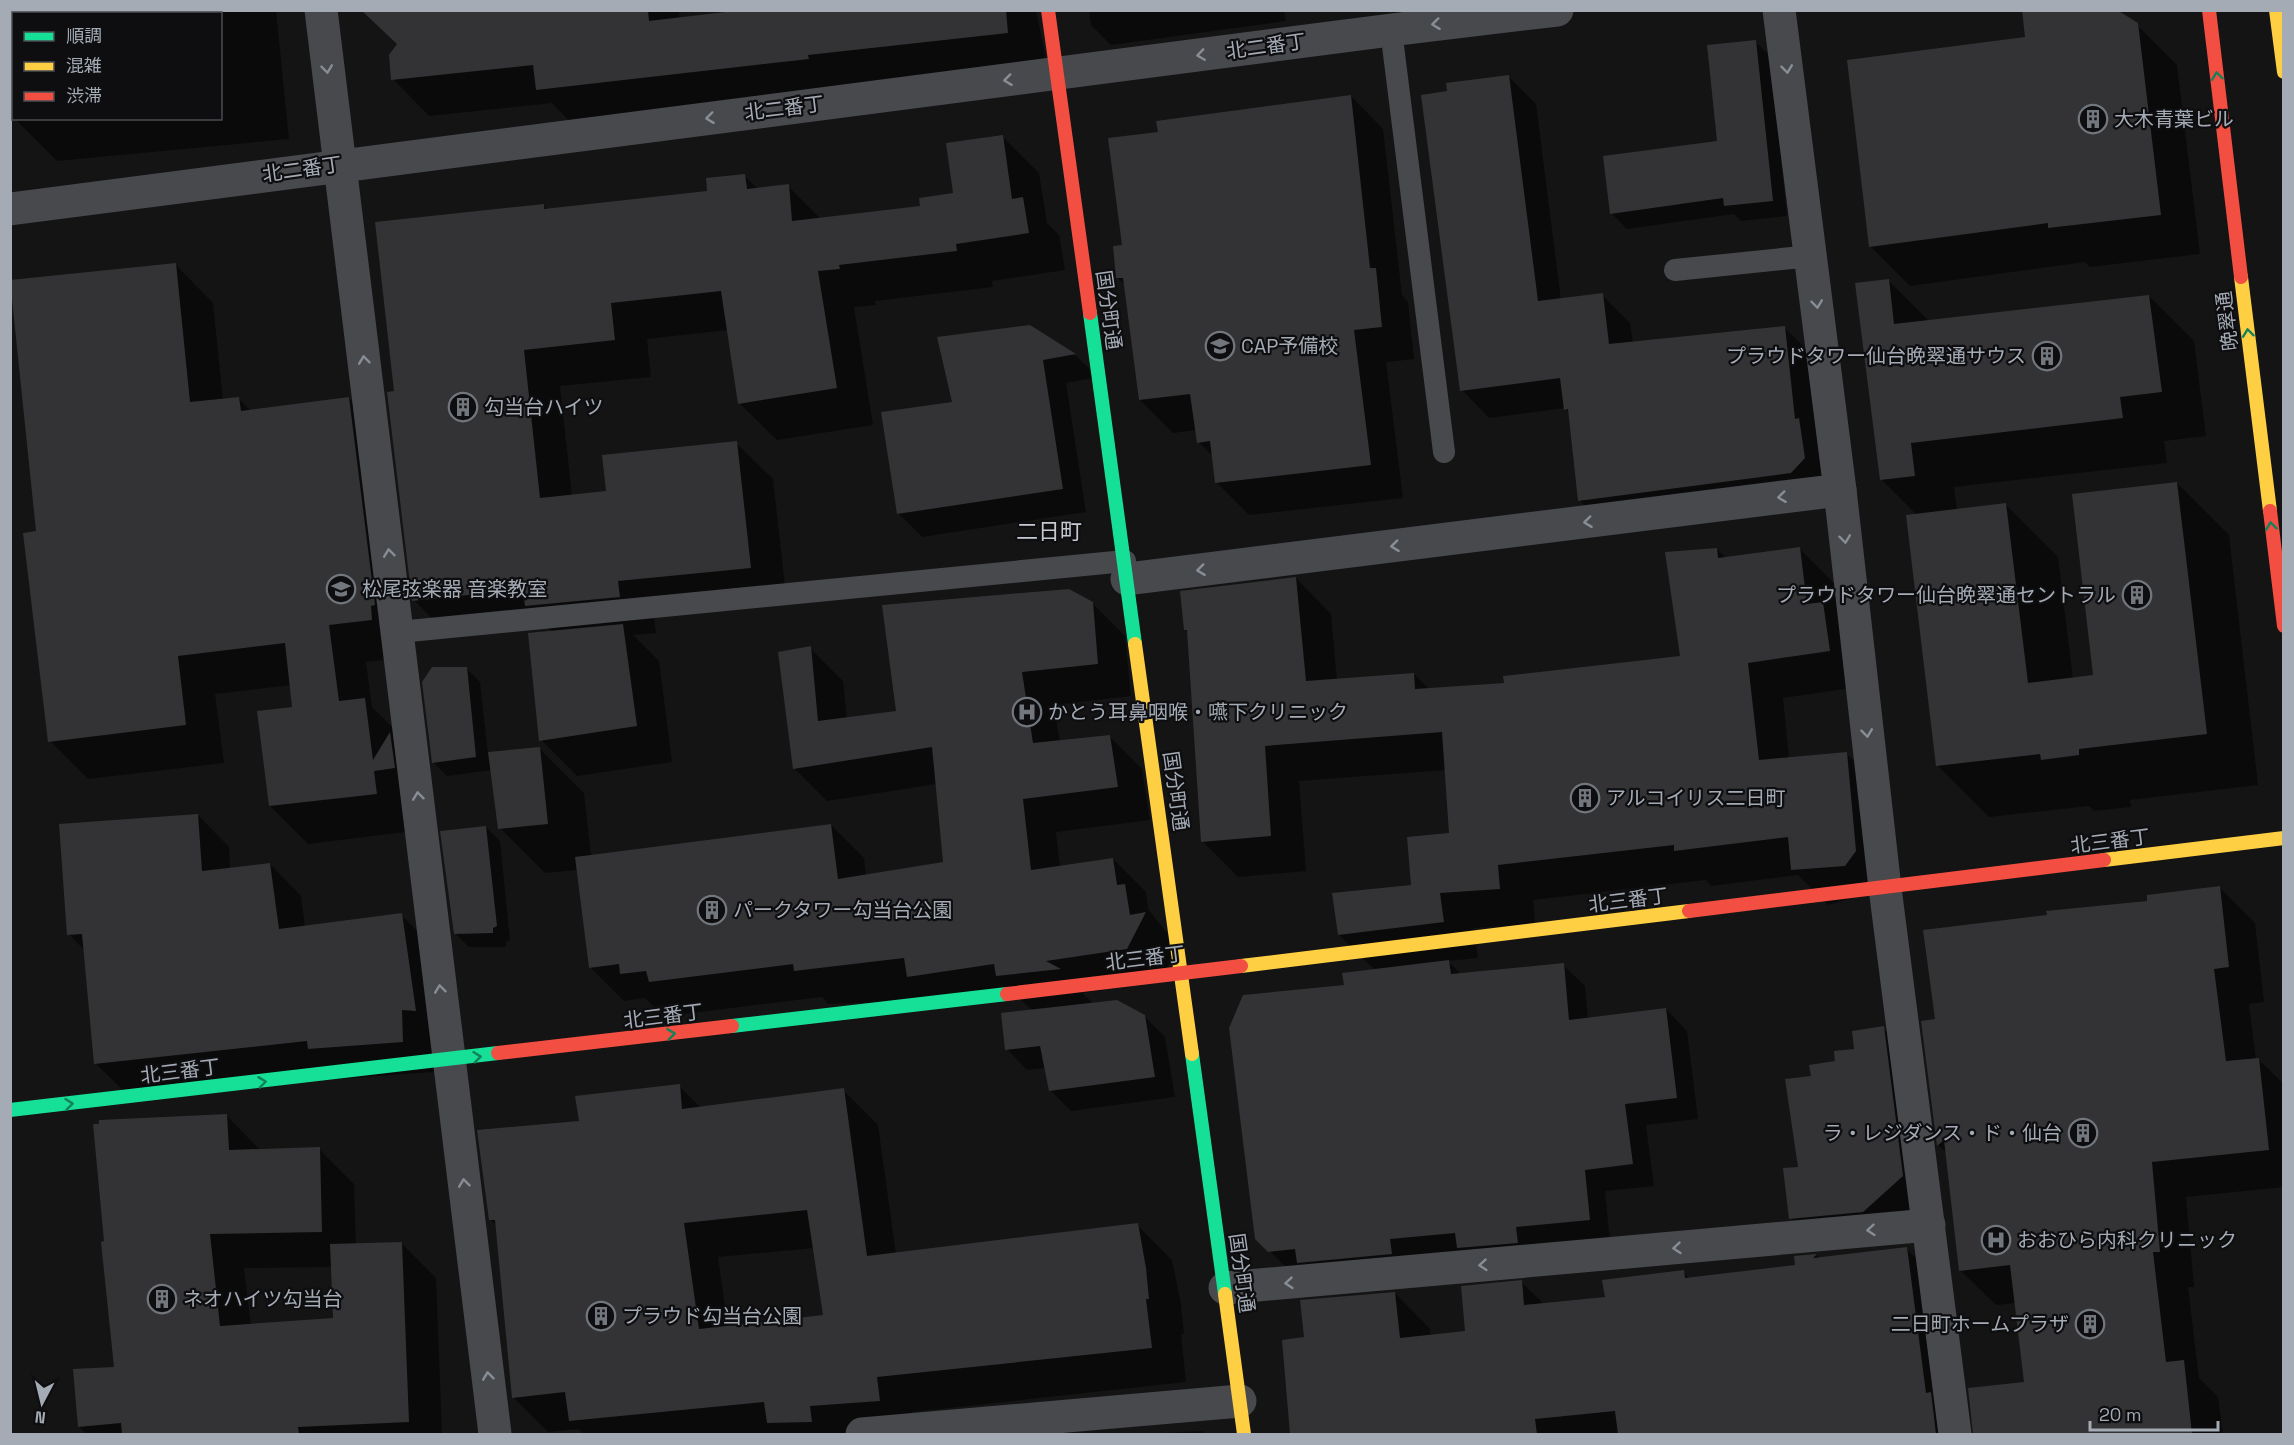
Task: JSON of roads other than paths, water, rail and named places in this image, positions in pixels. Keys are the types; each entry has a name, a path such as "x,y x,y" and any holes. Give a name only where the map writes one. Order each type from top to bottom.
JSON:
{"street":[{"path":"321,10 399,632 495,1434"},
{"name":"国分町通","path":"1048,10 1244,1434"},
{"name":"北二番丁","path":"10,208 339,164 1557,10"},
{"path":"1779,10 1840,490 1885,888 1955,1434"},
{"name":"晩翠通","path":"2209,10 2283,626"},
{"path":"2276,10 2283,72"},
{"path":"1126,570 1840,490"},
{"name":"北三番丁","path":"10,1110 1182,973 1885,888 2283,837"},
{"path":"1225,1288 1929,1225"},
{"path":"862,1434 1240,1401"}],"lane":[{"path":"1391,30 1444,452"},
{"path":"1675,270 1811,256"},
{"path":"399,632 1126,570"}],"place":[{"name":"大木青葉ビル","path":"2093,119"},
{"name":"CAP予備校","path":"1220,346"},
{"name":"プラウドタワー仙台晩翠通サウス","path":"2047,356"},
{"name":"勾当台ハイツ","path":"463,407"},
{"name":"松尾弦楽器 音楽教室","path":"341,589"},
{"name":"プラウドタワー仙台晩翠通セントラル","path":"2137,595"},
{"name":"かとう耳鼻咽喉・嚥下クリニック","path":"1027,712"},
{"name":"アルコイリス二日町","path":"1585,798"},
{"name":"パークタワー勾当台公園","path":"712,910"},
{"name":"ラ・レジダンス・ド・仙台","path":"2083,1133"},
{"name":"おおひら内科クリニック","path":"1996,1240"},
{"name":"ネオハイツ勾当台","path":"162,1299"},
{"name":"プラウド勾当台公園","path":"601,1316"},
{"name":"二日町ホームプラザ","path":"2090,1324"}],"district":[{"name":"二日町","path":"1049,531"}]}
